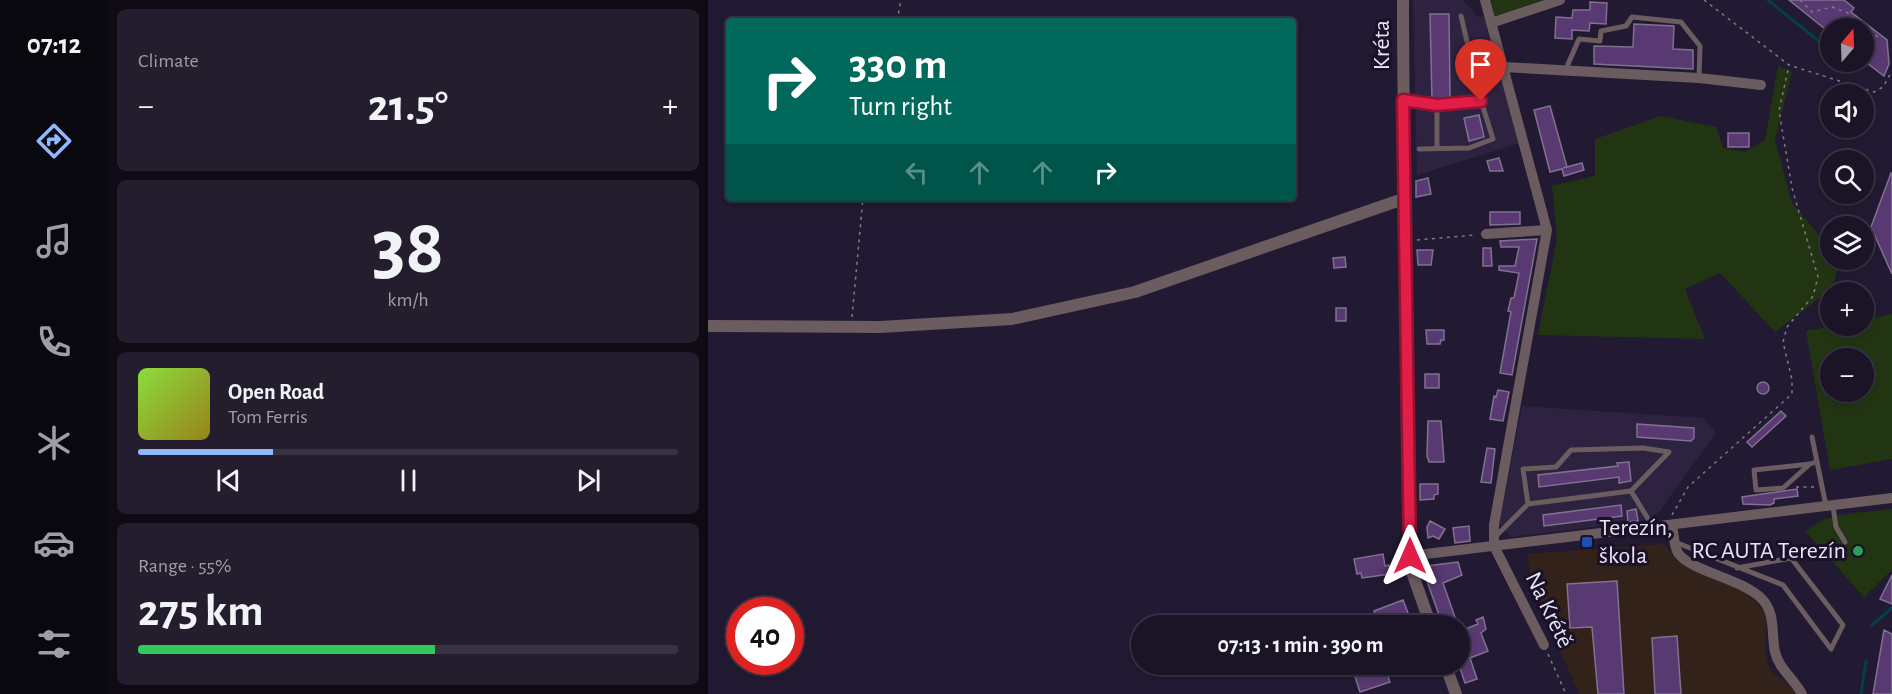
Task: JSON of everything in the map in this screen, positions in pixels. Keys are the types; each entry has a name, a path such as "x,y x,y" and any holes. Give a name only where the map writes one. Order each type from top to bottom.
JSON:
{"street":[{"name":"Kréta","path":"1403,0 1403,199 1410,432 1410,556 1413,575 1427,615"},
{"path":"1485,0 1547,230 1506,452 1494,542"},
{"path":"1491,23 1560,0"},
{"path":"1504,67 1699,78 1761,85"},
{"path":"708,326 852,327 1012,319 1135,292 1403,199"},
{"path":"1486,234 1547,230"},
{"path":"1410,556 1494,542 1672,526 1892,498"},
{"path":"1672,526 1677,552 1685,560 1745,585 1762,599 1771,612 1778,660 1802,694"},
{"name":"Na Krétě","path":"1494,542 1544,645"},
{"path":"1449,675 1456,694"}],"lane":[{"path":"1419,149 1469,148 1493,139 1481,101 1461,16"},
{"path":"1564,71 1579,39 1600,41 1601,31 1626,26 1632,17 1681,22 1700,46 1699,78"},
{"path":"1403,100 1437,105 1481,101"},
{"path":"1437,105 1437,148"},
{"path":"1812,437 1813,463 1836,528 1845,542"},
{"path":"1494,542 1528,504 1631,492 1669,452 1643,448 1571,450 1556,467 1523,469 1528,504"},
{"path":"1813,463 1783,488 1756,490 1755,470 1813,463"},
{"path":"1631,492 1649,518 1653,528"},
{"path":"1675,542 1737,568 1783,585 1831,649 1843,624 1791,558 1737,568"}],"path":[{"path":"898,18 901,0"},
{"path":"1704,0 1789,65 1874,92 1883,87 1892,71"},
{"path":"1800,0 1812,12 1832,6 1848,13 1878,37"},
{"path":"1672,526 1674,510 1688,487 1792,394 1792,380 1783,342 1787,327 1812,296 1818,277 1792,188 1779,111 1789,65"},
{"path":"852,327 863,201"},
{"path":"1404,241 1486,234"},
{"path":"1783,488 1822,487"},
{"name":"Na Krétě","path":"1544,645 1566,694"}],"shaded area":[{"path":"1413,0 1463,0 1478,17 1484,16 1520,143 1417,175"},
{"path":"1522,406 1703,418 1716,433 1658,513 1649,518 1642,521 1512,537 1499,525"},
{"path":"1664,544 1676,560 1690,569 1743,589 1767,614 1765,651 1770,670 1799,694 1579,694 1532,586 1527,554"}],"green space":[{"path":"1491,0 1543,0 1495,16"},
{"path":"1778,66 1792,72 1775,140 1792,203 1820,236 1820,270 1837,270 1834,282 1820,282 1820,297 1775,332 1720,273 1685,289 1705,339 1538,335 1557,239 1552,186 1595,176 1595,139 1661,116 1716,127 1723,148 1745,152 1765,140"},
{"path":"1892,314 1892,459 1830,470 1806,331 1820,328 1820,336 1874,336 1874,318"},
{"name":"RC AUTA Terezín","path":"1892,509 1892,570 1864,597 1806,532 1814,525 1834,517"}],"building":[{"path":"1789,0 1844,0 1854,8 1851,12 1859,18 1820,18 1820,25"},
{"path":"1590,2 1607,3 1606,24 1590,23 1589,31 1572,30 1572,39 1555,38 1556,17 1572,18 1573,10 1590,10"},
{"path":"1430,14 1449,14 1450,98 1432,99"},
{"path":"1634,24 1674,26 1673,49 1693,50 1693,69 1594,64 1594,46 1633,47"},
{"path":"1874,30 1887,40 1889,64 1884,76 1874,68"},
{"path":"1550,106 1567,167 1582,163 1584,170 1564,176 1562,169 1550,172 1534,110"},
{"path":"1479,115 1484,137 1469,141 1464,118"},
{"path":"1728,133 1749,133 1749,147 1728,147"},
{"path":"1499,158 1503,171 1490,171 1487,161"},
{"path":"1891,173 1892,274 1874,234 1874,219"},
{"path":"1428,178 1431,194 1416,197 1416,181"},
{"path":"1490,212 1520,212 1520,224 1490,225"},
{"path":"1537,239 1512,375 1500,373 1511,312 1508,311 1511,298 1514,298 1519,273 1499,270 1499,266 1515,266 1519,247 1501,247 1500,241"},
{"path":"1483,248 1491,248 1492,266 1483,266"},
{"path":"1417,250 1433,250 1431,265 1418,265"},
{"path":"1345,257 1346,267 1334,268 1333,258"},
{"path":"1336,308 1346,308 1346,321 1336,321"},
{"path":"1426,330 1444,330 1444,340 1441,340 1440,344 1427,344"},
{"path":"1425,374 1439,374 1439,388 1425,388"},
{"path":"1765,382 1769,388 1765,394 1761,394 1757,386"},
{"path":"1498,390 1509,392 1503,421 1490,419 1494,396 1496,397"},
{"path":"1781,411 1786,416 1752,447 1747,442"},
{"path":"1428,421 1441,421 1444,462 1429,462 1427,456"},
{"path":"1637,424 1694,428 1694,438 1691,441 1637,437"},
{"path":"1487,448 1495,449 1491,483 1481,482"},
{"path":"1629,462 1631,481 1619,483 1619,477 1539,487 1538,475 1618,466 1617,463"},
{"path":"1420,484 1438,484 1438,494 1434,495 1434,499 1420,500"},
{"path":"1797,489 1798,496 1774,499 1774,503 1770,505 1743,504 1742,497"},
{"path":"1621,505 1622,516 1544,526 1543,515"},
{"path":"1636,509 1638,521 1628,522 1627,511"},
{"path":"1430,521 1445,529 1439,539 1433,536 1428,538 1427,527"},
{"path":"1469,526 1470,541 1455,543 1453,528"},
{"path":"1383,554 1385,566 1389,565 1390,574 1362,578 1361,573 1357,574 1354,559"},
{"path":"1458,562 1462,575 1443,583 1454,615 1439,615 1423,570 1426,566"},
{"path":"1892,575 1892,604 1880,599"},
{"path":"1617,581 1624,694 1598,694 1592,627 1570,628 1567,584"},
{"path":"1403,600 1409,615 1375,615 1374,611"},
{"path":"1483,617 1486,629 1481,633 1488,651 1470,658 1470,627 1478,624 1476,620"},
{"path":"1884,630 1892,634 1892,694 1873,694"},
{"path":"1677,636 1681,694 1655,694 1652,638"},
{"path":"1470,658 1477,679 1465,683 1462,675 1470,675"},
{"path":"1355,675 1387,675 1390,682 1360,692"}],"waterway":[{"path":"1768,0 1820,42"},
{"path":"1872,625 1892,608"},
{"path":"1861,694 1866,661"}],"place":[{"name":"Terezín, škola","path":"1587,542"},
{"name":"RC AUTA Terezín","path":"1858,551"}],"route":[{"path":"1410,556 1410,432 1403,199 1403,100 1437,105 1481,101"}]}
